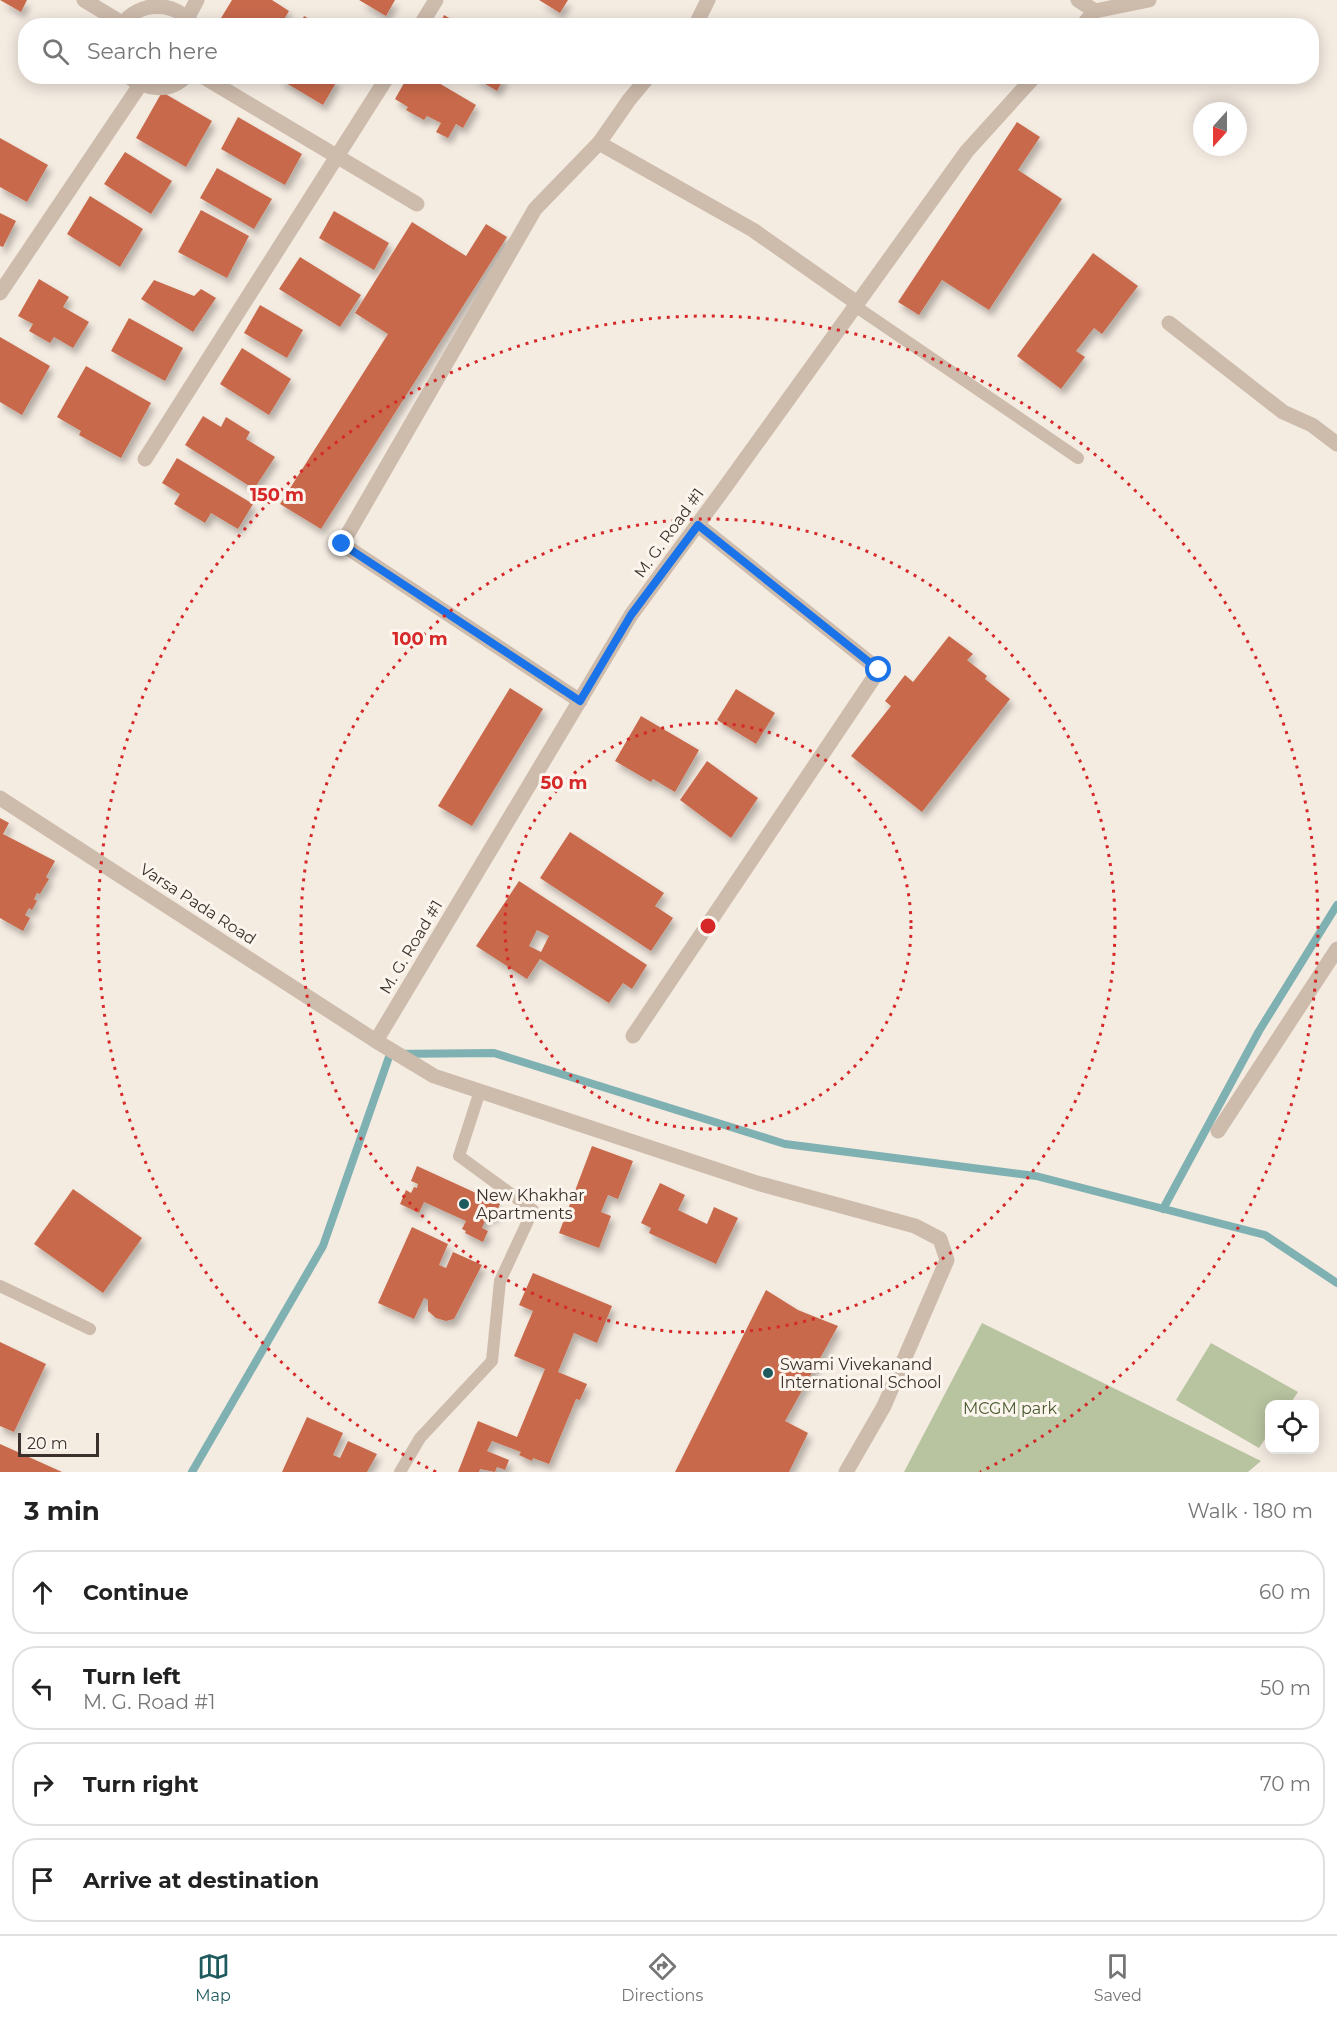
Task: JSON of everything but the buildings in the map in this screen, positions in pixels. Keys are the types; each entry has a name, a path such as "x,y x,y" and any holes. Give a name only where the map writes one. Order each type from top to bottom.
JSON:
{"street":[{"path":"84,0 112,18"},
{"path":"192,18 197,0"},
{"path":"425,18 436,0"},
{"path":"699,18 708,0"},
{"path":"1077,0 1095,11"},
{"path":"1089,18 1095,11 1149,0"},
{"path":"126,18 137,9 150,5 163,5 176,9 187,18"},
{"path":"0,293 132,84"},
{"path":"143,84 154,88 176,84"},
{"path":"216,84 417,204"},
{"path":"145,459 382,84"},
{"path":"580,701 342,544 535,209 599,143 628,100 642,84"},
{"name":"M. G. Road #1","path":"376,1041 631,615 967,151 1028,84"},
{"path":"599,143 753,230 856,304"},
{"path":"1169,323 1284,412 1312,425 1337,444"},
{"path":"633,1036 879,670 698,525"},
{"name":"Varsa Pada Road","path":"0,798 376,1041 434,1076 757,1183 915,1226 940,1239 947,1260 884,1407 846,1472"},
{"path":"1218,1131 1337,949"}],"lane":[{"path":"856,304 1078,458"},
{"path":"400,1472 420,1438 492,1361 500,1281 533,1210 459,1156 480,1091"},
{"path":"0,1286 90,1329"}],"green space":[{"name":"MCGM park","path":"982,1323 1261,1461 1248,1472 904,1472"},
{"path":"1211,1343 1298,1392 1293,1400 1265,1400 1265,1439 1259,1448 1176,1400"}],"waterway":[{"path":"1163,1209 1259,1031 1337,905"},
{"path":"192,1472 323,1246 390,1054 494,1053 785,1144 1036,1176 1265,1235 1337,1283"}],"place":[{"name":"New Khakhar Apartments","path":"464,1204"},
{"name":"Swami Vivekanand International School","path":"768,1373"}],"route":[{"path":"342,544 580,701 631,615 698,525 879,670"}]}
